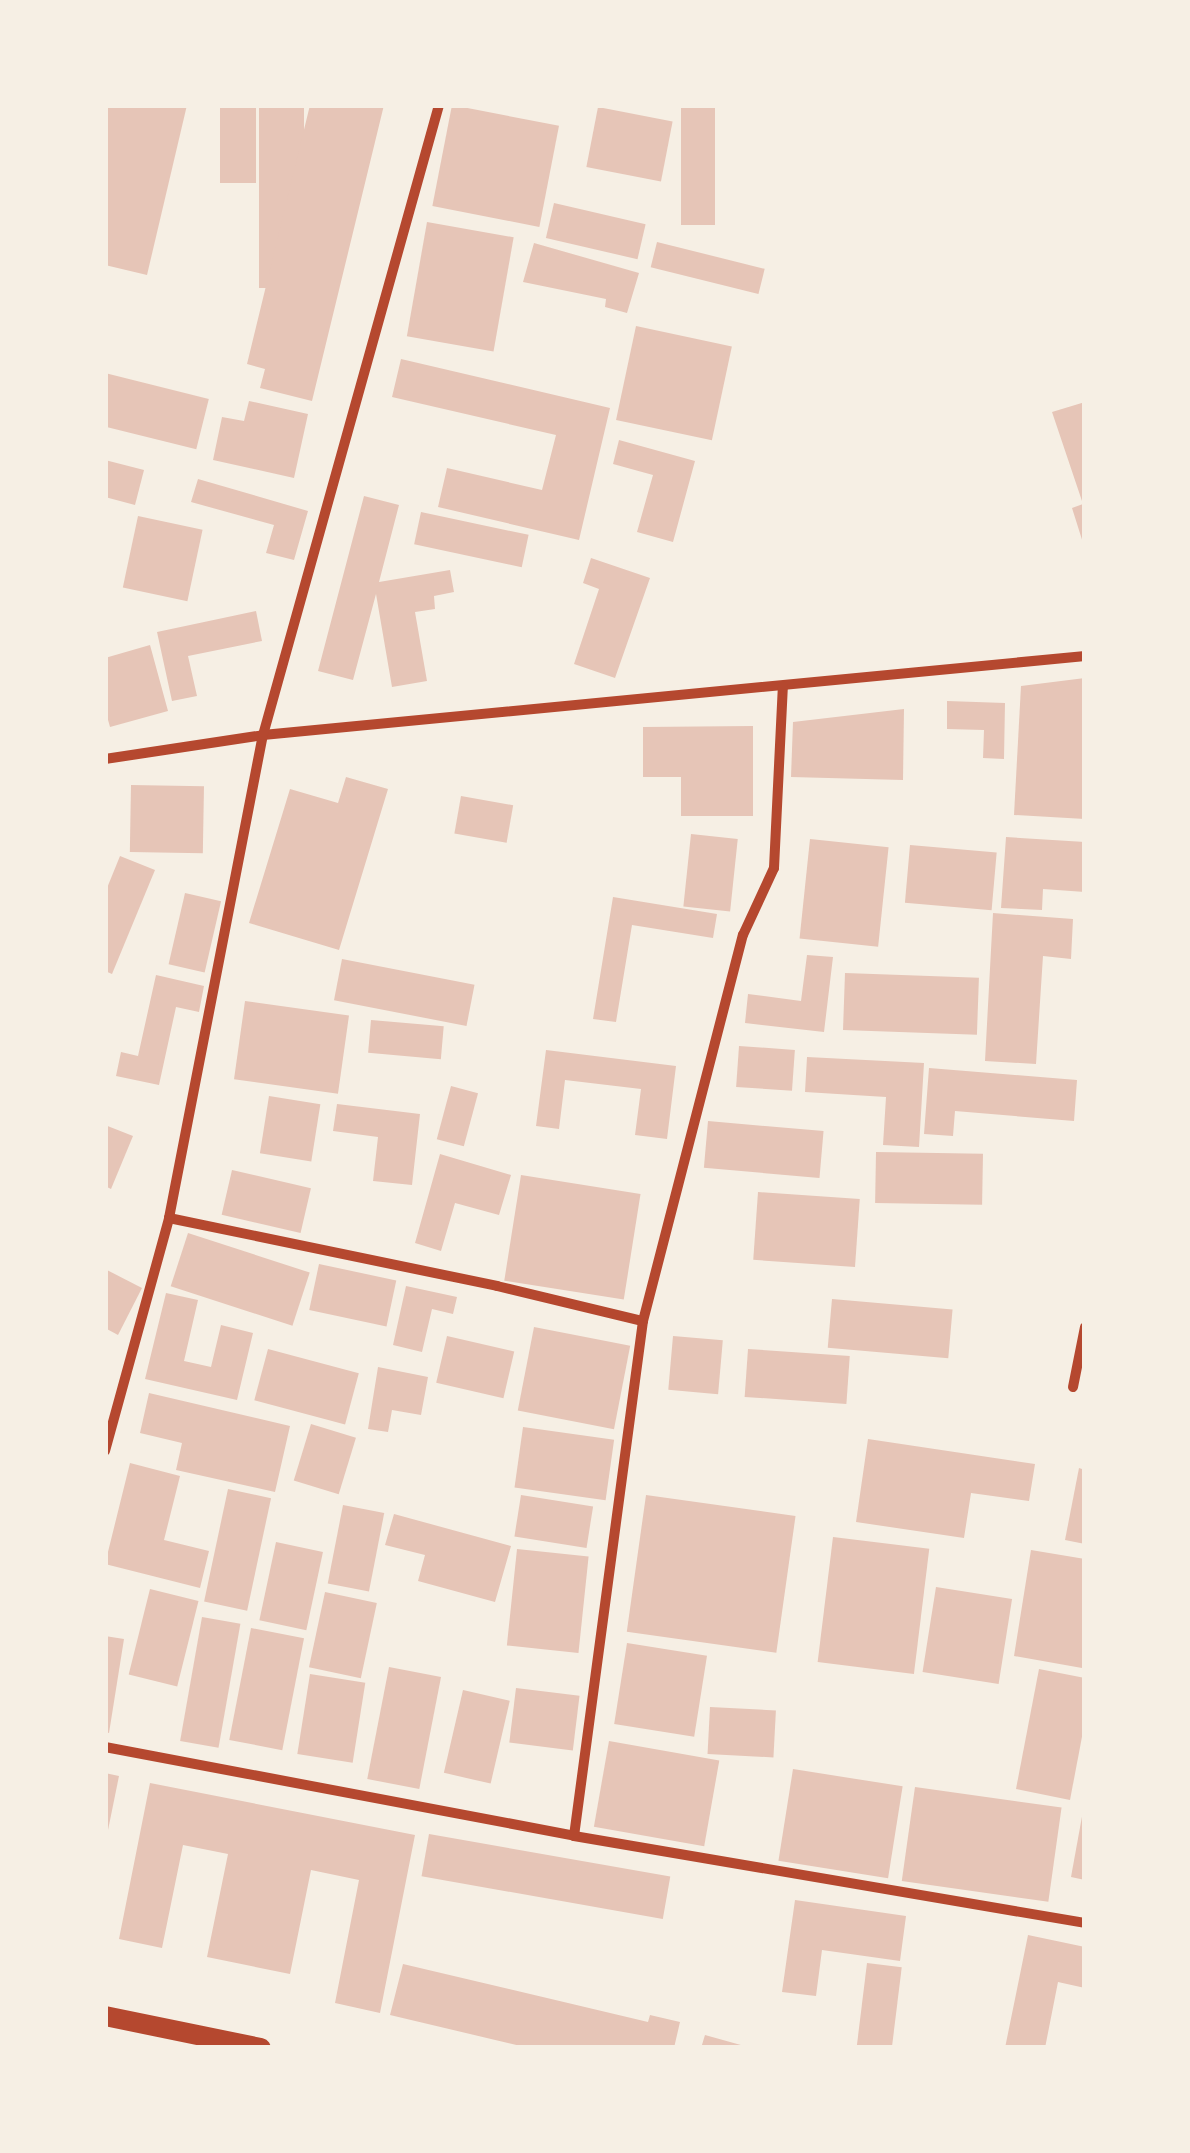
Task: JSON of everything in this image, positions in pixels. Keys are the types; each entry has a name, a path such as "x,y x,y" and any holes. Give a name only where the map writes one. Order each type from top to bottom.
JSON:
{"main road":[{"path":"105,2016 261,2048"}],"street":[{"path":"105,1451 169,1218 262,736 440,105"},
{"path":"105,759 262,736 1085,656"},
{"path":"574,1836 642,1321 742,935 774,868 783,686"},
{"path":"169,1218 498,1286 642,1321"},
{"path":"1073,1387 1085,1327"},
{"path":"105,1748 574,1836 1085,1923"}],"building":[{"path":"105,105 187,105 147,275 105,265"},
{"path":"220,105 256,105 256,183 220,183"},
{"path":"259,105 304,105 304,288 259,288"},
{"path":"310,105 384,105 312,401 260,388 265,369 247,364"},
{"path":"452,105 559,126 539,227 432,206"},
{"path":"681,105 715,105 715,225 681,225"},
{"path":"598,107 673,122 661,181 586,167"},
{"path":"554,203 646,224 637,259 546,238"},
{"path":"427,222 514,237 494,352 407,336"},
{"path":"657,242 765,269 758,294 651,267"},
{"path":"534,243 639,273 627,313 605,307 606,299 523,282"},
{"path":"636,326 732,346 712,440 616,420"},
{"path":"401,359 610,408 579,540 438,507 447,468 542,490 556,435 392,397"},
{"path":"105,373 209,399 196,449 105,427"},
{"path":"249,401 308,414 294,478 213,460 222,417 244,421"},
{"path":"1085,402 1084,546 1072,508 1083,504 1052,412"},
{"path":"619,440 695,461 673,542 637,532 653,475 613,464"},
{"path":"105,460 144,470 135,505 105,497"},
{"path":"198,479 308,511 294,560 266,553 274,525 191,502"},
{"path":"364,496 399,505 379,582 450,570 454,592 434,596 435,609 415,612 427,681 392,687 376,594 353,680 318,671"},
{"path":"421,512 529,535 522,567 414,544"},
{"path":"138,516 203,530 187,601 123,587"},
{"path":"591,558 650,578 615,678 574,664 599,589 583,583"},
{"path":"256,611 262,641 188,656 197,696 172,701 157,632"},
{"path":"150,645 168,711 110,727 105,709 105,658"},
{"path":"1085,678 1085,819 1014,815 1021,686"},
{"path":"947,701 1005,703 1004,759 983,758 984,730 947,729"},
{"path":"904,709 903,780 791,777 793,722"},
{"path":"753,726 753,816 681,816 681,777 643,777 643,727"},
{"path":"346,777 388,789 339,950 249,923 290,789 338,803"},
{"path":"131,785 204,786 203,853 130,852"},
{"path":"461,796 513,805 507,843 454,833"},
{"path":"691,834 738,839 730,912 683,907"},
{"path":"1006,837 1085,842 1085,892 1043,889 1042,910 1001,908"},
{"path":"810,839 889,847 878,947 800,938"},
{"path":"910,845 997,853 992,910 905,903"},
{"path":"120,856 155,870 112,974 105,971 105,893"},
{"path":"185,893 221,901 205,972 169,964"},
{"path":"613,897 717,914 713,938 632,925 616,1022 593,1019"},
{"path":"993,913 1073,919 1071,959 1043,956 1036,1064 985,1061"},
{"path":"807,955 833,957 824,1032 745,1023 748,994 801,1001"},
{"path":"342,959 475,985 467,1026 334,1000"},
{"path":"845,973 979,978 977,1035 843,1030"},
{"path":"156,975 204,986 199,1012 176,1007 159,1085 116,1076 121,1052 138,1056"},
{"path":"245,1001 349,1016 338,1094 234,1079"},
{"path":"371,1020 444,1026 441,1059 368,1053"},
{"path":"739,1046 795,1050 792,1091 736,1087"},
{"path":"546,1050 676,1066 667,1139 635,1135 641,1089 565,1080 559,1129 536,1126"},
{"path":"807,1057 924,1063 919,1147 883,1145 886,1097 805,1092"},
{"path":"929,1068 1077,1080 1074,1121 955,1111 953,1136 924,1134"},
{"path":"451,1086 478,1093 464,1146 437,1139"},
{"path":"269,1096 320,1104 311,1161 260,1153"},
{"path":"337,1104 420,1114 412,1185 373,1181 378,1137 333,1131"},
{"path":"708,1121 824,1131 819,1178 704,1168"},
{"path":"105,1125 133,1136 111,1189 105,1186"},
{"path":"876,1152 983,1154 982,1205 875,1203"},
{"path":"440,1154 511,1175 499,1215 455,1203 441,1251 415,1243"},
{"path":"232,1170 311,1188 301,1233 222,1215"},
{"path":"521,1175 641,1194 624,1300 504,1281"},
{"path":"758,1192 860,1199 855,1267 753,1260"},
{"path":"188,1233 310,1273 292,1326 171,1286"},
{"path":"319,1264 396,1280 387,1326 309,1310"},
{"path":"105,1269 142,1288 118,1335 105,1328"},
{"path":"406,1286 457,1297 453,1314 432,1309 422,1352 393,1345"},
{"path":"166,1293 198,1300 184,1361 211,1367 221,1325 253,1333 237,1400 145,1379"},
{"path":"832,1299 953,1310 948,1358 828,1348"},
{"path":"534,1327 630,1346 614,1429 518,1410"},
{"path":"447,1336 514,1352 503,1398 436,1383"},
{"path":"673,1336 723,1340 718,1394 668,1390"},
{"path":"268,1349 359,1373 345,1425 254,1400"},
{"path":"748,1349 850,1356 846,1404 745,1397"},
{"path":"378,1367 428,1377 421,1415 392,1410 388,1432 368,1429"},
{"path":"149,1393 290,1426 275,1492 176,1470 182,1443 140,1433"},
{"path":"311,1424 356,1438 339,1494 294,1480"},
{"path":"523,1427 614,1440 606,1500 515,1487"},
{"path":"868,1439 1035,1464 1029,1501 971,1493 964,1538 856,1522"},
{"path":"130,1463 180,1476 164,1540 209,1551 200,1588 105,1564"},
{"path":"1079,1468 1085,1470 1085,1544 1065,1540"},
{"path":"228,1489 271,1498 247,1611 204,1601"},
{"path":"521,1495 593,1506 587,1548 514,1536"},
{"path":"646,1495 796,1516 776,1653 627,1632"},
{"path":"343,1505 384,1513 369,1592 328,1584"},
{"path":"394,1514 511,1546 495,1602 418,1581 425,1555 385,1545"},
{"path":"833,1537 929,1549 914,1674 818,1662"},
{"path":"276,1542 323,1552 306,1630 259,1620"},
{"path":"517,1549 589,1557 578,1653 507,1645"},
{"path":"1031,1550 1085,1559 1082,1668 1014,1656"},
{"path":"936,1587 1012,1599 999,1684 923,1672"},
{"path":"150,1589 199,1601 177,1686 129,1674"},
{"path":"325,1592 377,1603 361,1678 309,1667"},
{"path":"202,1617 240,1624 219,1748 180,1741"},
{"path":"251,1628 304,1638 282,1750 229,1740"},
{"path":"105,1636 124,1639 109,1733 105,1732"},
{"path":"627,1643 707,1656 694,1737 614,1724"},
{"path":"389,1667 441,1677 419,1789 367,1779"},
{"path":"1039,1669 1085,1678 1085,1721 1070,1800 1016,1789"},
{"path":"310,1674 365,1683 353,1763 297,1754"},
{"path":"516,1688 580,1696 573,1750 509,1743"},
{"path":"463,1690 510,1701 491,1784 444,1773"},
{"path":"710,1707 776,1710 773,1757 708,1754"},
{"path":"609,1741 719,1760 704,1846 594,1827"},
{"path":"793,1769 903,1786 888,1878 778,1861"},
{"path":"105,1773 119,1776 107,1835 105,1834"},
{"path":"150,1783 415,1835 380,2013 335,2003 359,1880 311,1870 290,1974 207,1957 228,1854 183,1845 162,1948 119,1939"},
{"path":"915,1787 1062,1808 1048,1902 902,1881"},
{"path":"1085,1812 1085,1880 1071,1877"},
{"path":"429,1834 670,1877 663,1919 422,1876"},
{"path":"795,1900 906,1916 900,1961 822,1950 816,1996 782,1992"},
{"path":"1028,1935 1085,1947 1085,1988 1058,1982 1045,2048 1005,2048"},
{"path":"867,1963 902,1967 892,2048 857,2048"},
{"path":"403,1964 648,2022 650,2015 680,2022 674,2048 529,2048 390,2015"},
{"path":"705,2035 748,2047 701,2048"}]}
